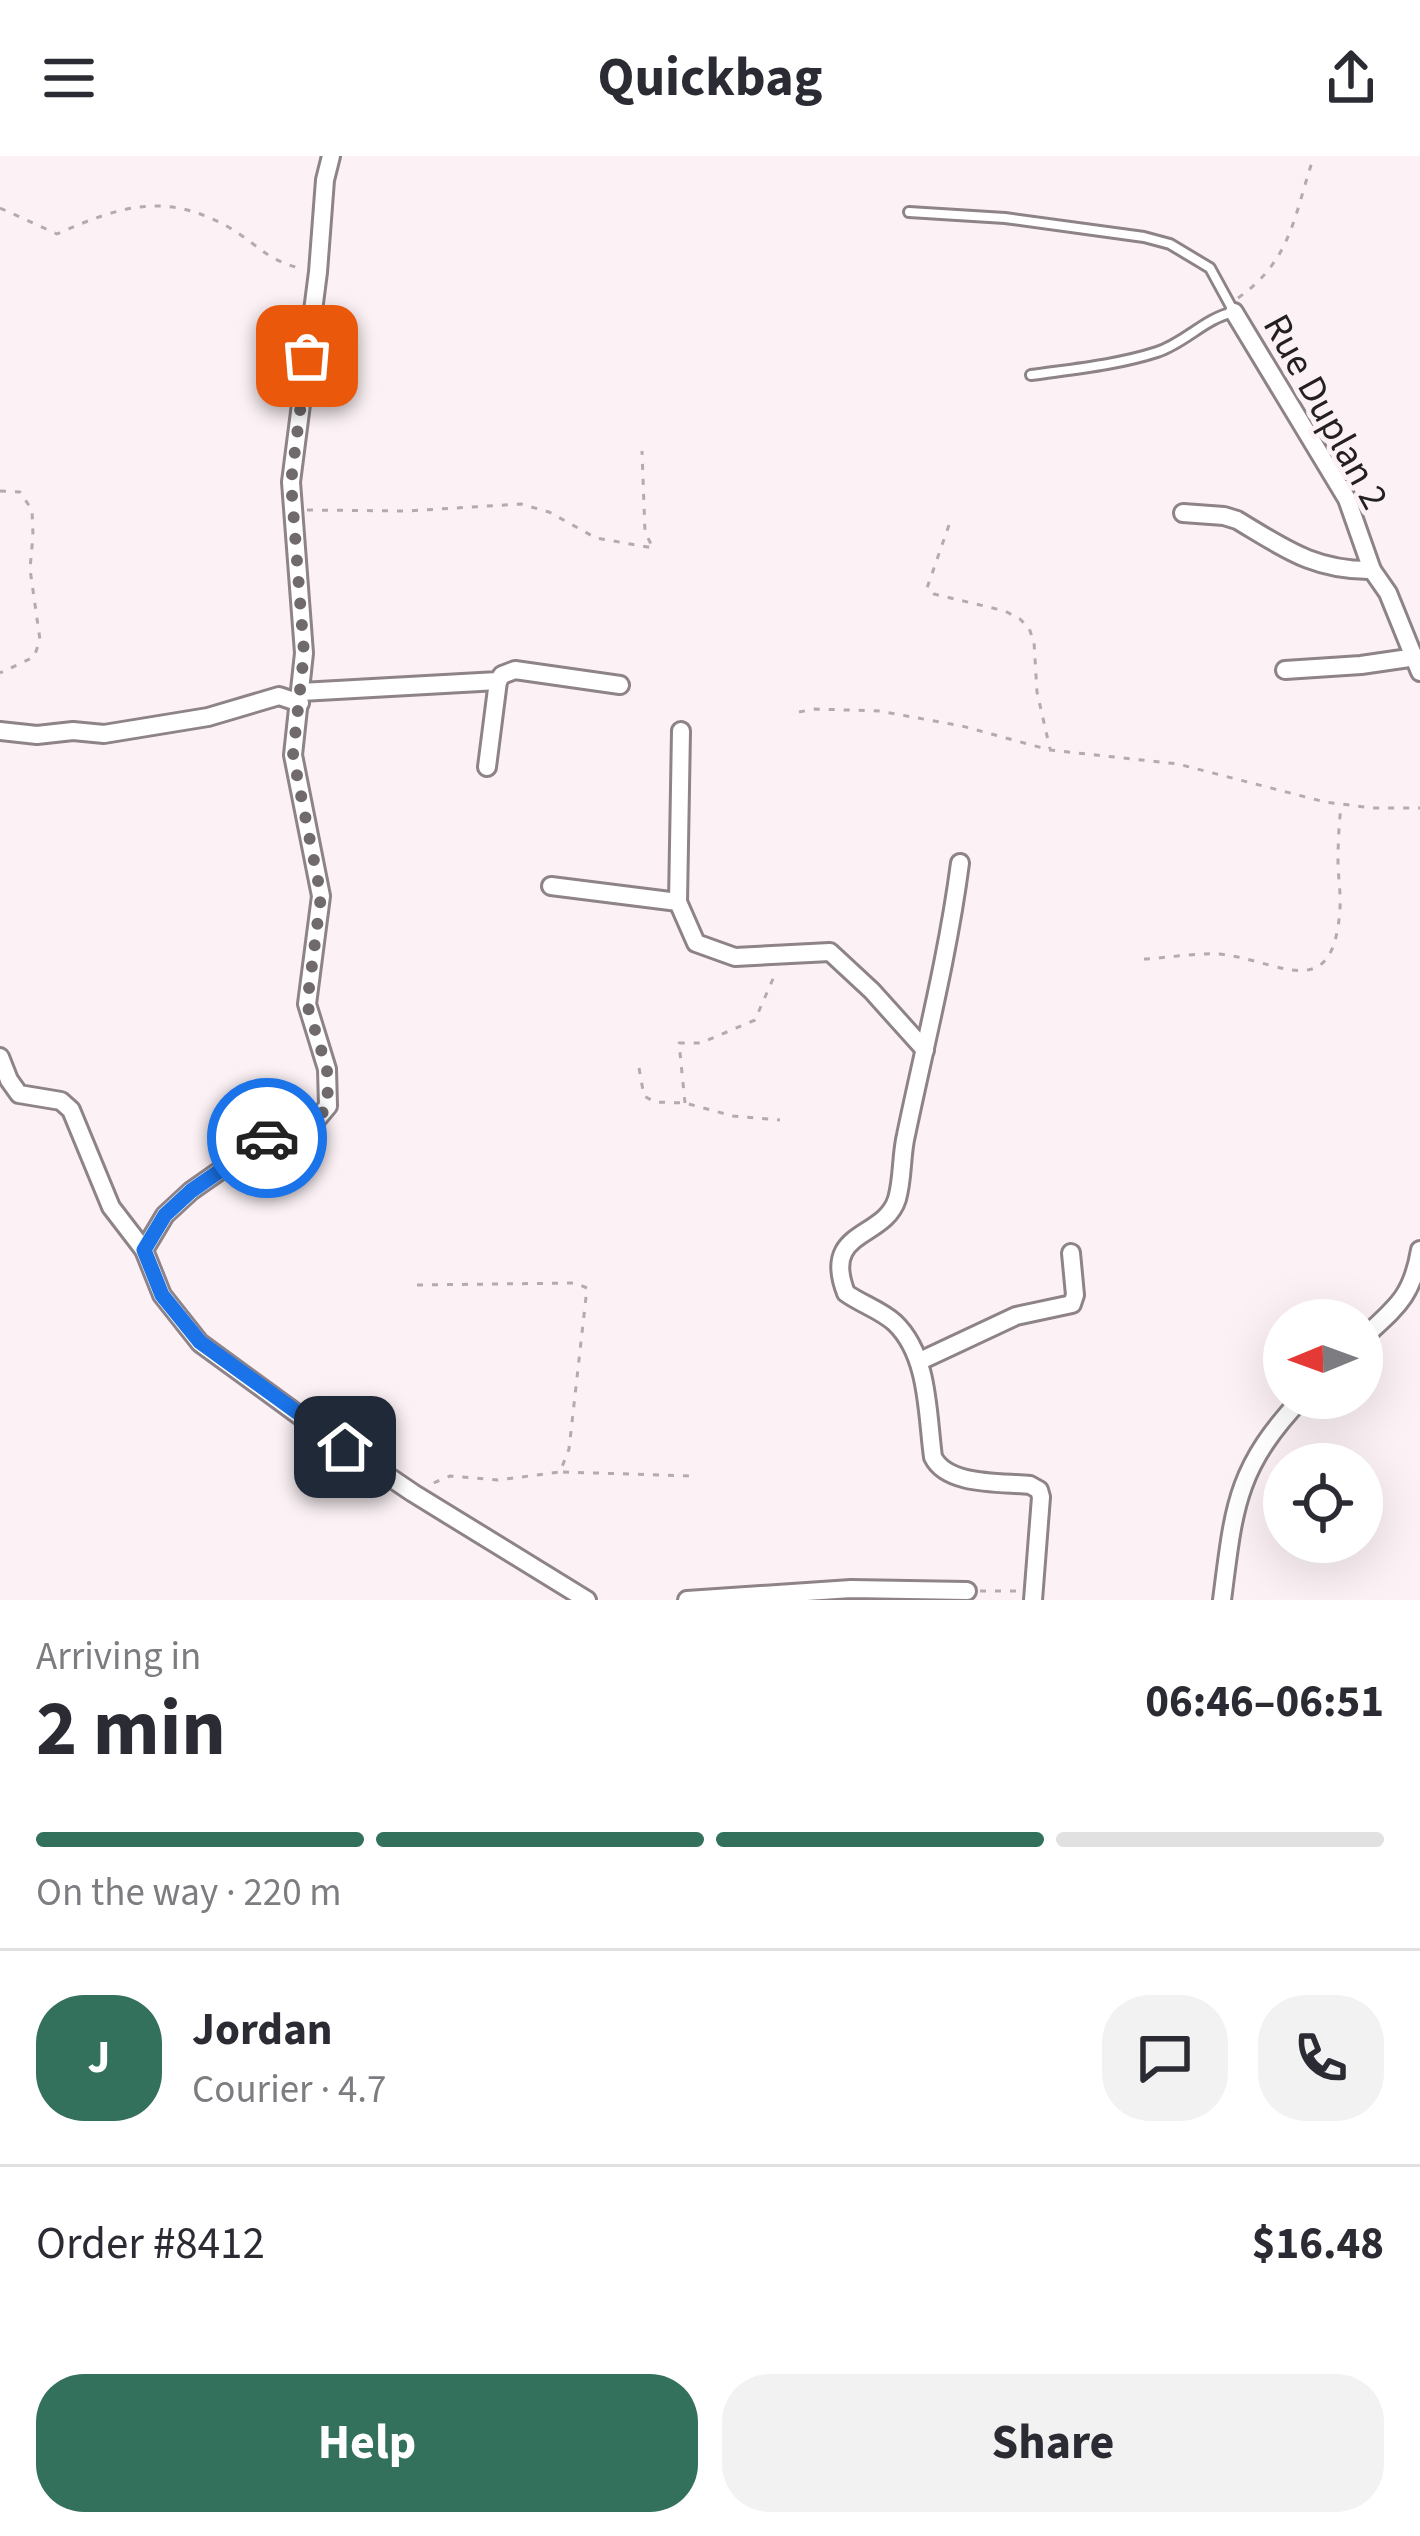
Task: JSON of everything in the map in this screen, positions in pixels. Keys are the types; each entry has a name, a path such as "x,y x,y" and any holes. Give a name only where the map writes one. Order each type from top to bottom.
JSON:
{"street":[{"path":"144,1250 165,1215 191,1191 271,1136 307,1131 328,1106 327,1069 307,1004 321,896 293,755 304,653 291,482 331,156"},
{"name":"Rue Duplan 2","path":"1232,308 1347,499 1372,570 1388,593 1418,664"},
{"path":"1183,513 1237,520 1307,561 1372,570"},
{"path":"1285,670 1418,664"},
{"path":"488,767 498,681 508,671 620,685"},
{"path":"0,731 104,734 208,717 279,696 498,681"},
{"path":"681,731 678,902 696,944 735,957 830,952 925,1051"},
{"path":"960,863 953,916 904,1141 896,1204 885,1218 851,1239 840,1267 846,1293 899,1326 920,1361 933,1457 939,1469 954,1477 1039,1490 1032,1596"},
{"path":"551,886 678,902"},
{"path":"0,1057 19,1094 61,1100 71,1110 111,1207 144,1250 162,1295 200,1342 413,1493 587,1600"},
{"path":"1383,1320 1409,1291 1420,1250"},
{"path":"920,1361 1016,1316 1072,1304 1071,1253"},
{"path":"1222,1600 1233,1515 1245,1476 1282,1419"},
{"path":"687,1600 851,1589 967,1591"}],"lane":[{"path":"909,212 1005,218 1170,244 1210,268 1232,308 1160,351 1031,375"}],"path":[{"path":"1232,308 1284,251 1314,156"},
{"path":"0,208 57,234 134,206 170,205 227,226 279,264 318,272"},
{"path":"293,510 407,511 520,503 549,512 596,538 653,548 645,532 641,451"},
{"path":"0,491 20,492 32,510 30,569 40,640 34,657 0,674"},
{"path":"949,525 927,588 934,594 1005,611 1029,628 1050,750"},
{"path":"799,712 879,711 962,726 1050,750 1178,764 1341,804 1420,808"},
{"path":"1144,959 1229,955 1291,972 1314,968 1334,943 1340,908 1341,804"},
{"path":"685,1103 679,1043 700,1043 755,1021 784,954"},
{"path":"639,1068 644,1096 655,1102 779,1120"},
{"path":"417,1285 575,1283 587,1288 569,1449 560,1472"},
{"path":"413,1493 450,1475 497,1480 560,1472 693,1476"},
{"path":"967,1591 1032,1596"}],"way so far":[{"path":"267,1138 307,1131 328,1106 327,1069 307,1004 321,896 293,755 304,653 291,482 307,356"}],"route":[{"path":"267,1138 191,1191 165,1215 144,1250 162,1295 200,1342 345,1447"}]}
